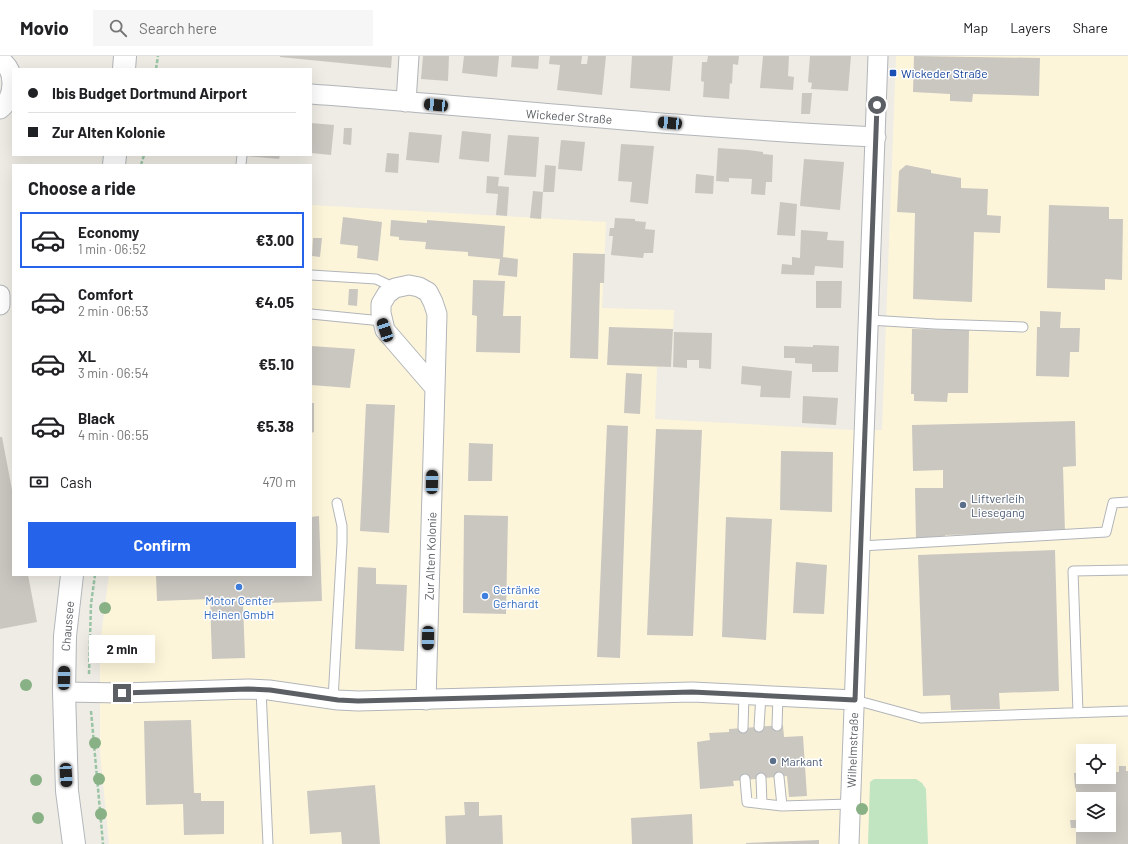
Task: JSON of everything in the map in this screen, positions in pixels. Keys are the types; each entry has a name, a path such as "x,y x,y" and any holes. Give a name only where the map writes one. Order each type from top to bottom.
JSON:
{"main road":[{"path":"124,68 125,56"},
{"name":"Chaussee","path":"72,576 65,636 64,692 67,791 74,844"}],"street":[{"path":"406,102 409,56"},
{"name":"Wilhelmstraße","path":"849,844 878,56"},
{"path":"3,60 12,79"},
{"path":"0,109 4,106 11,95 12,88"},
{"name":"Wickeder Straße","path":"312,94 802,134 876,137"},
{"name":"Zur Alten Kolonie","path":"395,288 409,285 419,287 428,292 437,314 426,700"},
{"path":"395,288 387,294 381,304 380,313 385,330 435,388"},
{"path":"0,296 0,306"},
{"path":"64,692 89,693 261,690 358,701 692,692 855,700"}],"lane":[{"path":"312,275 376,279 395,288"},
{"path":"312,314 382,321"},
{"path":"869,320 1023,327"},
{"path":"860,546 1106,532 1113,502 1128,502"},
{"path":"333,699 342,543 342,526 337,503"},
{"path":"1078,713 1073,571 1128,570"},
{"path":"261,690 268,844"},
{"path":"761,695 778,726"},
{"path":"759,727 761,695"},
{"path":"743,728 761,695"},
{"path":"855,700 921,718 1128,711"},
{"path":"779,777 782,806"},
{"path":"761,778 762,804"},
{"path":"745,779 747,802 782,806 850,804"}],"path":[{"path":"156,68 158,56"},
{"path":"95,576 91,604 89,693 102,844"}],"shaded area":[{"path":"896,56 1128,56 1128,844 109,844 100,752 100,644 109,576 312,576 312,205 606,222 602,308 674,310 671,367 657,367 655,419 851,430 882,430"}],"green space":[{"path":"874,779 916,779 922,783 926,789 928,844 868,844 870,782"}],"building":[{"path":"280,56 392,56 391,68"},
{"path":"423,56 449,56 448,81 421,79"},
{"path":"464,56 499,56 497,77 462,73"},
{"path":"512,56 539,56 538,69 511,67"},
{"path":"550,56 582,56 581,64 587,64 588,56 606,56 602,95 557,90 560,65 549,64"},
{"path":"632,56 673,56 670,91 630,88"},
{"path":"708,56 739,56 738,65 733,64 732,84 730,83 729,99 703,97 704,82 701,81 702,62 707,62"},
{"path":"763,56 789,56 788,76 794,77 793,90 760,88"},
{"path":"810,56 851,56 848,91 811,89 812,83 808,82"},
{"path":"914,56 1040,58 1039,96 973,94 972,102 950,101 950,94 913,92"},
{"path":"802,93 812,93 810,114 801,114"},
{"path":"312,123 334,125 331,155 312,153"},
{"path":"344,128 352,128 351,145 343,144"},
{"path":"462,131 491,134 489,162 459,159"},
{"path":"409,132 442,135 439,163 406,160"},
{"path":"508,135 539,137 536,177 504,175"},
{"path":"561,140 585,142 582,171 558,169"},
{"path":"621,144 654,146 648,204 630,202 632,182 618,181"},
{"path":"718,148 748,150 773,155 772,182 766,182 765,195 751,194 752,179 729,178 729,182 716,181"},
{"path":"387,153 399,154 398,173 385,172"},
{"path":"245,156 280,156 279,159"},
{"path":"804,159 844,162 840,210 800,206"},
{"path":"545,165 556,166 554,192 543,192"},
{"path":"906,165 931,170 931,173 961,178 961,188 988,189 987,215 1001,216 1000,233 974,232 972,302 913,299 915,213 897,212 899,171"},
{"path":"696,174 714,176 713,194 695,193"},
{"path":"487,176 499,177 498,186 509,187 507,216 496,215 498,194 486,193"},
{"path":"533,191 543,192 541,219 530,218"},
{"path":"780,202 797,204 795,236 777,235"},
{"path":"1049,205 1109,207 1109,219 1123,219 1122,280 1105,279 1105,290 1047,288"},
{"path":"343,217 382,222 378,261 357,258 358,246 340,244"},
{"path":"615,218 635,219 635,221 646,222 645,229 655,230 653,253 644,253 643,258 611,255 613,236 609,236 610,228 614,228"},
{"path":"391,220 427,223 427,220 505,226 503,257 518,259 517,277 498,275 500,259 468,256 468,252 425,249 426,242 399,240 399,237 390,236"},
{"path":"801,230 828,232 827,240 844,241 843,268 815,266 814,275 781,274 782,264 792,265 792,257 800,258"},
{"path":"313,238 322,238 320,257 312,256"},
{"path":"573,253 605,254 604,283 600,283 598,359 570,358"},
{"path":"473,280 505,281 503,316 521,316 520,353 476,352 477,316 472,315"},
{"path":"816,281 842,281 841,308 816,308"},
{"path":"349,289 358,289 357,306 348,305"},
{"path":"1040,311 1061,312 1060,328 1080,328 1079,352 1070,352 1069,377 1036,376 1037,327 1040,327"},
{"path":"609,327 673,329 671,367 607,365"},
{"path":"912,329 969,330 968,393 948,393 947,402 914,401 914,394 911,394"},
{"path":"674,332 712,333 711,369 699,368 699,360 687,360 687,368 673,367"},
{"path":"813,345 839,346 838,372 812,372 812,364 795,363 795,358 784,358 784,346 813,347"},
{"path":"312,346 355,349 350,388 312,385"},
{"path":"742,366 792,371 790,398 760,397 761,386 741,384"},
{"path":"626,373 642,374 640,414 624,413"},
{"path":"803,396 838,398 836,425 802,423"},
{"path":"312,403 314,403 314,432 312,433"},
{"path":"366,404 395,405 389,533 360,531"},
{"path":"1075,421 1076,466 1063,467 1065,532 945,535 945,539 916,539 915,488 943,488 943,470 913,471 912,425"},
{"path":"607,425 628,426 620,658 597,657"},
{"path":"656,429 702,430 693,636 647,635"},
{"path":"0,437 2,437 12,490 12,576 28,576 37,622 0,629"},
{"path":"469,443 493,444 492,481 468,481"},
{"path":"781,451 833,452 832,512 780,510"},
{"path":"464,515 508,516 506,614 463,613"},
{"name":"Motor Center Heinen GmbH","path":"319,516 322,601 243,604 245,658 212,659 210,599 157,601 156,576 312,576 312,517"},
{"path":"726,517 772,519 766,640 722,637"},
{"path":"1055,550 1059,691 999,693 1000,709 951,710 950,695 923,696 918,555"},
{"path":"796,562 827,565 824,614 793,613"},
{"path":"358,567 376,568 376,584 407,585 404,651 355,649"},
{"path":"191,720 194,793 201,793 201,801 224,801 224,834 184,835 183,804 146,805 144,721"},
{"path":"783,725 784,737 803,736 807,796 789,797 787,776 733,781 734,786 700,789 697,742 710,740 709,733 729,732 729,729"},
{"path":"1119,766 1126,766 1126,771 1128,771 1128,844 1076,844 1076,832 1116,832 1116,792 1076,792 1074,773 1076,773 1076,784 1116,784 1116,772 1119,772"},
{"path":"375,785 380,844 342,844 341,832 310,834 307,791"},
{"path":"464,802 479,802 479,816 502,815 503,844 446,844 445,816 465,815"},
{"path":"692,814 693,844 632,844 631,818"},
{"path":"1070,820 1076,820 1076,828 1071,828"},
{"path":"819,840 819,844 746,844 746,843"}],"place":[{"name":"Wickeder Straße","path":"893,73"},
{"name":"Liftverleih Liesegang","path":"963,505"},
{"name":"Motor Center Heinen GmbH","path":"239,587"},
{"name":"Getränke Gerhardt","path":"485,596"},
{"name":"Markant","path":"773,761"}],"route":[{"path":"122,693 248,689 270,690 338,700 358,701 692,692 855,700 877,105"}]}
